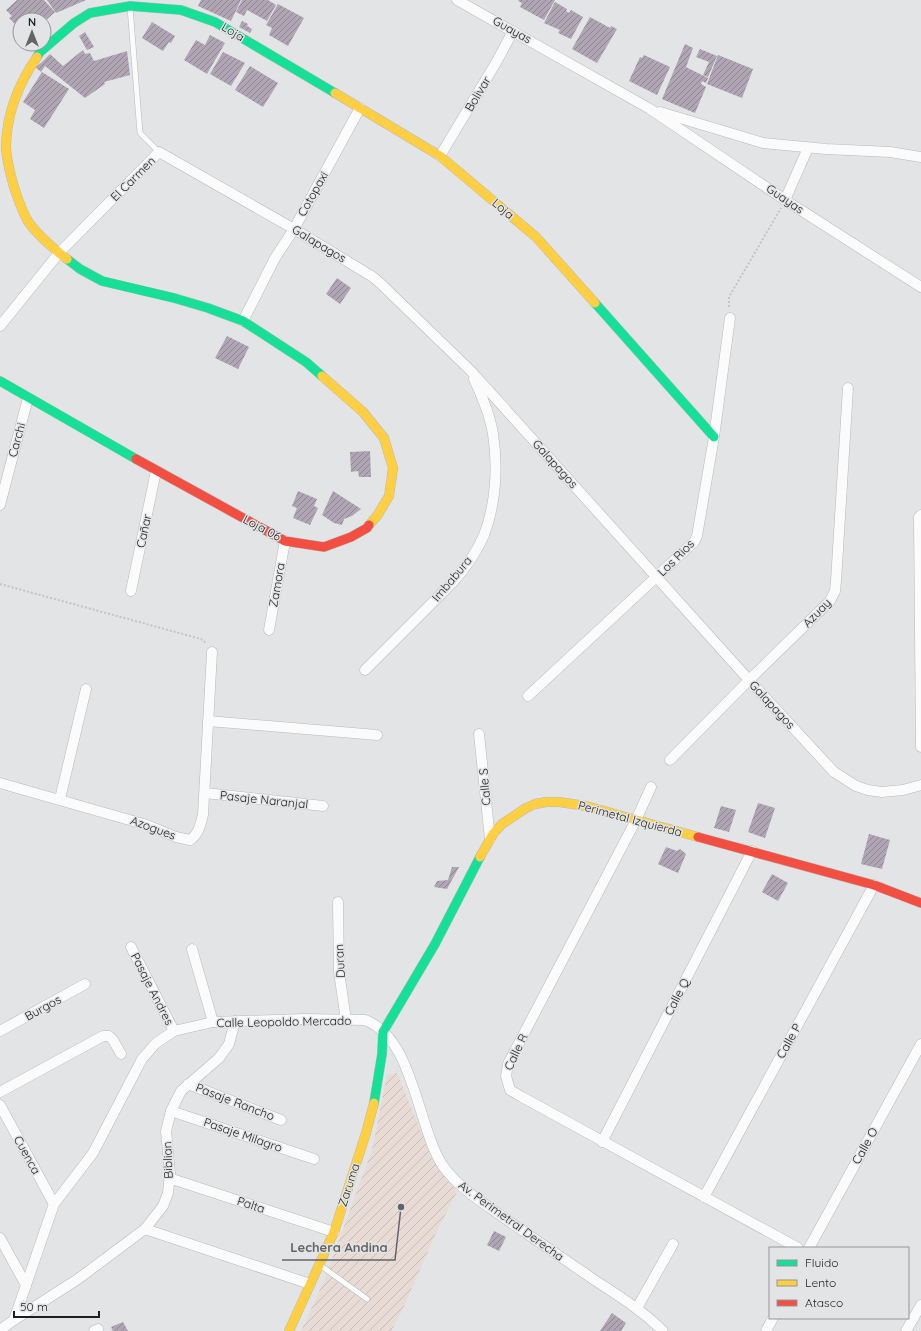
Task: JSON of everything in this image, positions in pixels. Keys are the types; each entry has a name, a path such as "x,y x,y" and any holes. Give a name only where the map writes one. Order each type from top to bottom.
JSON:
{"street":[{"name":"Guayas","path":"457,0 650,109 786,200 921,287"},
{"name":"Loja","path":"243,321 208,308 174,298 102,281 80,269 59,254 30,224 19,202 9,169 6,146 9,116 26,73 40,52 74,24 90,14 129,3 181,10 215,22 440,156 536,237 714,437"},
{"name":"Bolivar","path":"440,156 498,61 513,31"},
{"name":"Cotopaxi","path":"243,321 275,258 294,229 360,108"},
{"name":"Guayas","path":"650,109 763,142 808,148 890,152 921,157"},
{"path":"786,200 808,148"},
{"name":"Galapagos","path":"159,152 294,229 373,277 471,371 749,680 834,772 856,786 868,790 882,792 903,790 921,786"},
{"name":"El Carmen","path":"0,326 59,254 159,152"},
{"name":"Los Rios","path":"528,696 694,542 697,536 714,437 730,318"},
{"name":"Loja 06","path":"0,381 156,471 285,541 324,548 352,537 367,528 377,516 389,496 393,468 384,438 363,412 306,362 243,321"},
{"name":"Imbabura","path":"365,670 458,577 484,534 494,493 495,471 493,434 484,403 471,371"},
{"name":"Azuay","path":"670,760 833,597 836,581 848,388"},
{"name":"Carchi","path":"0,505 28,398"},
{"name":"Cañar","path":"131,592 156,471"},
{"path":"921,515 919,517 921,747"},
{"name":"Zamora","path":"269,630 285,541"},
{"name":"Azogues","path":"0,783 147,825 176,837 190,840 198,831 203,815 212,652"},
{"path":"60,799 86,689"},
{"path":"208,721 377,735"},
{"name":"Calle S","path":"480,734 490,839"},
{"name":"Calle R","path":"651,787 636,820 508,1064 506,1076 510,1090 704,1198 796,1247"},
{"name":"Pasaje Naranjal","path":"205,794 322,806"},
{"name":"Perimetal Izquierda","path":"383,1032 435,944 490,839 499,827 535,804 558,801 604,810 874,885 921,903"},
{"name":"Calle Q","path":"602,1142 752,851"},
{"name":"Calle P","path":"704,1198 874,885"},
{"name":"Duran","path":"338,902 339,972 346,1020"},
{"name":"Pasaje Andres","path":"131,947 174,1031"},
{"path":"192,949 214,1022"},
{"name":"Burgos","path":"0,1031 86,984"},
{"name":"Calle Leopoldo Mercado","path":"14,1320 54,1204 93,1154 142,1059 156,1043 174,1031 214,1022 365,1020 374,1024 383,1032"},
{"name":"Biblian","path":"14,1320 78,1279 145,1230 163,1206 168,1193 170,1174 166,1131 171,1111 182,1091 188,1084 219,1058 229,1044 235,1021"},
{"name":"Zaruma","path":"289,1331 334,1232 374,1104 382,1054 383,1032"},
{"name":"Av. Perimetral Derecha","path":"383,1032 388,1037 403,1061 435,1149 442,1164 460,1186 637,1308 663,1331"},
{"path":"0,1092 103,1036 109,1036 121,1054"},
{"name":"Calle O","path":"810,1247 921,1044"},
{"name":"Pasaje Rancho","path":"188,1084 281,1120"},
{"name":"Cuenca","path":"0,1106 54,1204"},
{"name":"Pasaje Milagro","path":"171,1111 314,1159"},
{"name":"Palta","path":"169,1178 334,1232"},
{"path":"145,1230 310,1284"},
{"path":"0,1238 26,1285"},
{"path":"637,1308 673,1244"},
{"path":"906,1331 917,1311"},
{"path":"766,1331 772,1319"},
{"path":"0,1330 14,1320"}],"lane":[{"name":"El Carmen","path":"129,3 140,133 159,152"},
{"path":"319,1264 367,1299"}],"path":[{"path":"730,318 728,302 729,297 786,200"},
{"path":"0,584 201,639 208,644 212,652"}],"shaded area":[{"path":"397,1073 431,1156 457,1192 436,1233 401,1313 391,1331 301,1331 324,1281 372,1150 387,1075"}],"building":[{"path":"17,0 44,0 55,12 52,15 52,12 12,12 12,16 6,10"},
{"path":"47,0 86,0 56,13"},
{"path":"201,0 241,0 231,21 198,6"},
{"path":"242,0 268,0 276,5 267,21 247,10 244,16 236,12"},
{"path":"555,0 544,20 520,7 522,3 518,1"},
{"path":"555,2 567,9 561,20 566,11 569,13 571,10 583,17 571,39 558,33 560,30 544,23"},
{"path":"278,4 304,18 288,46 269,35 272,28 266,25"},
{"path":"590,17 610,28 611,26 617,29 597,63 572,49"},
{"path":"242,21 248,24 247,26 252,29 250,33 239,27"},
{"path":"152,22 175,36 171,43 169,42 163,51 142,38"},
{"path":"85,32 94,47 87,50 79,36"},
{"path":"210,35 225,43 207,74 184,60 196,40 205,45"},
{"path":"685,44 693,48 686,67 708,78 706,83 702,81 701,84 706,87 695,113 662,99"},
{"path":"700,49 717,56 708,77 703,75 709,62 696,57"},
{"path":"83,50 85,54 90,53 94,61 127,51 130,75 104,82 105,84 85,98 45,66 41,72 35,67 50,54 63,66"},
{"path":"223,52 245,63 231,86 210,74"},
{"path":"644,55 670,67 657,95 629,81 640,57 642,58"},
{"path":"718,55 753,69 742,98 707,84"},
{"path":"250,66 278,83 263,107 235,90"},
{"path":"42,72 69,89 44,128 30,119 35,110 23,102"},
{"path":"337,278 351,288 340,304 326,294"},
{"path":"227,336 249,347 238,369 215,358"},
{"path":"370,451 371,477 359,477 358,471 351,472 350,452"},
{"path":"298,491 317,499 314,506 318,508 310,525 293,518 297,508 292,506"},
{"path":"333,491 361,509 352,516 344,519 342,525 334,523 322,515"},
{"path":"758,803 775,808 765,838 748,832"},
{"path":"721,806 736,810 729,832 714,828"},
{"path":"869,834 890,840 882,869 861,864"},
{"path":"666,847 677,851 680,849 686,854 678,873 658,864"},
{"path":"452,867 459,867 447,889 434,887 437,881 448,880"},
{"path":"772,874 788,883 778,901 762,892"},
{"path":"494,1231 506,1237 499,1251 487,1245"},
{"path":"612,1313 626,1323 621,1331 600,1331"},
{"path":"123,1322 128,1331 113,1331 111,1327"}],"traffic: fast":[{"path":"37,57 40,52 74,23 90,13 130,6 181,10 215,22 335,93"},
{"path":"67,259 80,269 102,281 174,298 208,308 243,321 306,362 322,376"},
{"path":"595,303 714,437"},
{"path":"0,381 136,459"},
{"path":"374,1103 382,1054 383,1032 435,944 480,857"}],"traffic: slow":[{"path":"37,57 25,77 15,99 7,133 7,156 14,187 20,205 29,223 52,247 67,259"},
{"path":"335,93 440,156 536,237 595,303"},
{"path":"322,376 363,412 384,438 393,468 389,496 377,516 369,525"},
{"path":"480,857 493,834 502,824 526,808 535,804 546,802 559,802 586,806 698,837"},
{"path":"289,1331 334,1232 366,1133 374,1103"}],"traffic: jam":[{"path":"136,459 285,541 324,547 351,537 367,528 369,525"},
{"path":"698,837 874,885 921,903"}],"place":[{"name":"Lechera Andina","path":"401,1207"}]}
